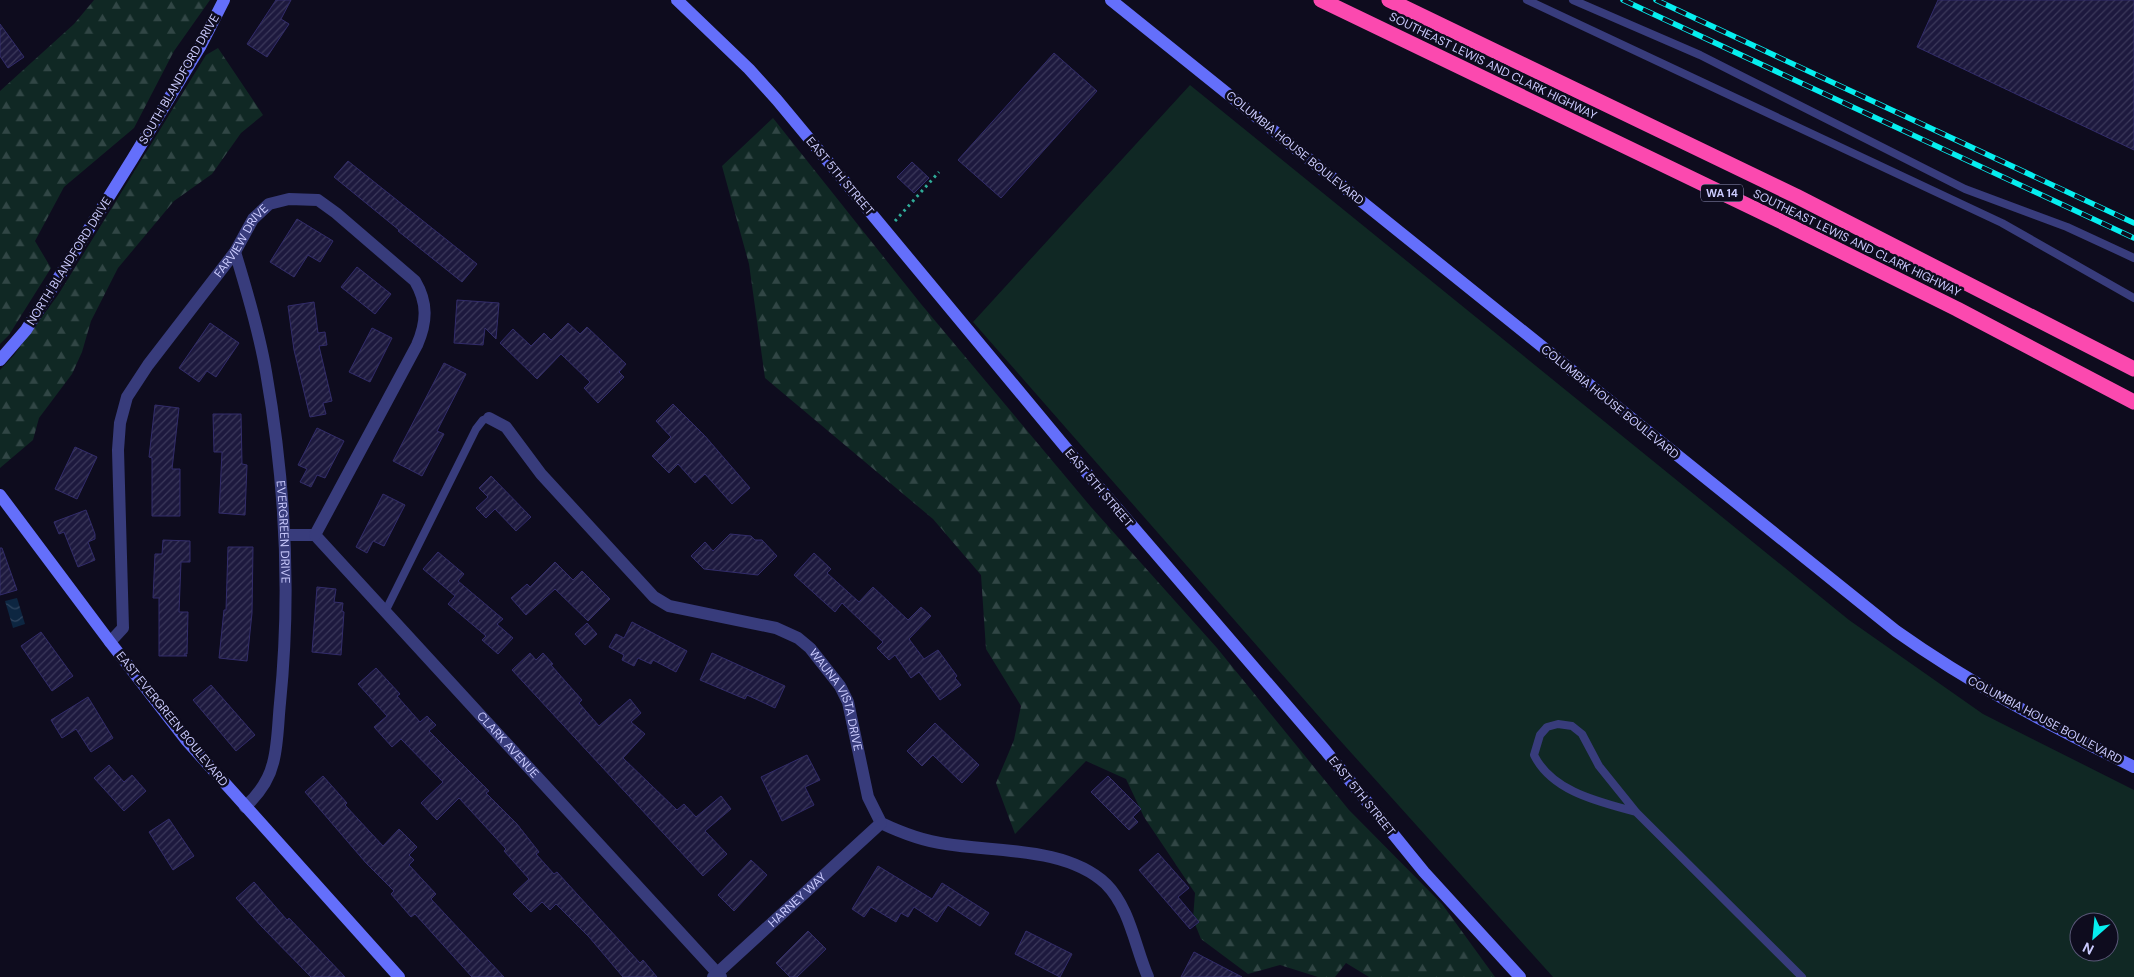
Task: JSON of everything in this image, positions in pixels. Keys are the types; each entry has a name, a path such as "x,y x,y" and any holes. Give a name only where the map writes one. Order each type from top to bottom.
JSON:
{"highway":[{"name":"SOUTHEAST LEWIS AND CLARK HIGHWAY","path":"1321,0 1778,220 1957,309 2134,402"},
{"name":"SOUTHEAST LEWIS AND CLARK HIGHWAY","path":"1389,0 1796,196 2134,369"},
{"path":"2119,394 2134,406"}],"street":[{"name":"SOUTH BLANDFORD DRIVE","path":"133,158 200,47 224,0"},
{"name":"EAST 5TH STREET","path":"677,0 777,100 1091,478 1326,750 1424,872 1520,977"},
{"name":"COLUMBIA HOUSE BOULEVARD","path":"1111,0 1896,631 1975,684 2023,711 2134,767"},
{"name":"NORTH BLANDFORD DRIVE","path":"0,360 26,330 133,158"},
{"name":"FARVIEW DRIVE","path":"110,642 123,628 118,450 120,423 127,397 153,357 235,252 253,219 269,204 289,199 318,200 336,213 415,281 423,295 426,312 424,330 417,345 316,536"},
{"name":"EVERGREEN DRIVE","path":"235,252 252,309 266,372 275,435 284,535 285,585 282,678 274,763 256,798 245,807"},
{"name":"WAUNA VISTA DRIVE","path":"489,418 506,427 541,474 654,597 669,606 776,628 798,638 810,648 840,686 848,702 868,797 881,824"},
{"name":"EAST EVERGREEN BOULEVARD","path":"0,495 187,741 399,977"},
{"path":"284,535 316,536"},
{"name":"CLARK AVENUE","path":"316,536 717,976"},
{"path":"881,824 919,838 944,844 1048,856 1070,862 1089,872 1106,885 1119,903 1148,977"},
{"name":"HARNEY WAY","path":"717,976 881,824"}],"lane":[{"path":"1527,0 2002,223 2134,298"},
{"path":"1573,0 1700,55 1965,189 2067,227 2134,258"},
{"path":"385,612 476,429 483,420 489,418"},
{"path":"1636,812 1594,800 1559,783 1540,768 1534,756 1540,735 1547,727 1558,724 1572,726 1582,734 1599,766 1636,812 1802,977"}],"path":[{"path":"903,212 939,172"}],"green space":[{"path":"94,0 210,0 174,51 134,128 64,187 35,241 51,268 9,335 0,344 0,91 74,24"},
{"path":"218,48 263,115 241,133 212,174 174,201 118,268 91,321 82,352 72,374 39,418 33,440 0,468 0,370 14,355 58,295 206,55"},
{"path":"1190,85 1849,620 1983,714 2134,790 2134,977 1553,977 1336,736 973,322"},
{"path":"773,118 921,304 1091,507 1217,648 1349,810 1442,904 1495,977 1369,977 1346,963 1335,977 1318,977 1280,965 1248,974 1201,939 1193,919 1195,893 1144,817 1126,779 1086,761 1015,834 996,783 1014,740 1021,706 986,649 981,575 933,519 765,378 749,264 722,166"}],"water":[{"path":"17,598 25,624 13,628 5,601"}],"building":[{"path":"276,0 291,0 281,19 289,24 267,57 247,44"},
{"path":"1938,0 2134,0 2134,150 1917,47"},
{"path":"0,24 24,57 8,68 0,56"},
{"path":"1054,53 1097,91 1001,198 958,160"},
{"path":"348,161 477,264 462,282 334,177"},
{"path":"912,162 929,178 914,193 897,177"},
{"path":"297,219 333,241 320,262 308,255 294,277 270,262"},
{"path":"357,267 391,294 375,314 341,287"},
{"path":"457,300 499,303 496,339 485,328 483,345 454,343"},
{"path":"314,302 318,333 325,332 327,345 319,346 332,401 323,403 326,414 310,417 294,350 288,306"},
{"path":"210,323 239,343 216,377 207,371 199,382 179,368"},
{"path":"568,323 580,334 587,327 626,364 619,372 624,377 598,403 584,388 590,382 561,354 537,379 500,343 513,329 531,346 544,333 551,340"},
{"path":"372,328 392,338 370,382 349,372"},
{"path":"444,363 466,374 437,431 444,434 422,476 393,461"},
{"path":"673,404 705,436 750,488 732,504 705,474 695,483 678,464 669,473 652,456 671,437 656,421"},
{"path":"155,405 179,408 172,469 180,469 180,516 152,516 152,458 149,457"},
{"path":"213,414 241,414 242,464 247,465 245,515 219,513 222,452 214,452"},
{"path":"317,428 344,441 325,478 317,475 311,487 300,482 307,469 298,465"},
{"path":"75,447 97,457 77,499 55,489"},
{"path":"491,476 531,517 516,531 495,509 486,518 476,508 488,497 479,488"},
{"path":"383,494 405,505 384,546 373,541 367,553 356,547"},
{"path":"86,510 95,534 95,539 88,542 95,560 78,567 64,532 59,534 54,522"},
{"path":"730,534 751,536 755,540 762,540 777,556 758,575 704,569 691,556 705,542 713,551"},
{"path":"163,540 190,541 190,562 181,562 179,612 188,612 187,654 184,654 187,656 159,656 159,598 153,598 155,554 162,554"},
{"path":"228,547 253,547 252,613 247,661 219,658 224,610 226,610"},
{"path":"0,548 2,548 17,590 0,595"},
{"path":"438,552 464,574 458,581 503,619 497,624 513,638 498,654 482,640 486,636 448,604 455,596 423,569"},
{"path":"814,553 831,569 827,573 859,602 873,587 908,620 921,607 931,616 909,639 924,659 938,650 957,676 955,678 961,685 940,700 919,672 911,678 895,655 889,660 877,648 883,642 842,603 835,612 794,575"},
{"path":"555,562 573,580 582,571 610,599 588,621 555,589 526,615 511,598 527,584 530,587"},
{"path":"317,587 336,589 334,602 343,603 341,655 312,652"},
{"path":"632,622 687,651 676,672 653,660 651,664 638,658 634,666 622,660 624,655 609,647 616,634 624,638"},
{"path":"587,623 597,634 585,645 575,634"},
{"path":"41,632 73,676 52,691 21,646"},
{"path":"530,653 536,660 543,653 553,664 551,665 582,700 579,703 599,726 630,699 641,713 631,722 645,734 623,758 677,810 684,804 696,817 721,796 731,809 705,831 727,854 703,876 512,670"},
{"path":"712,653 785,686 775,708 747,695 745,699 700,680"},
{"path":"376,668 400,694 397,696 420,722 427,716 436,725 429,731 489,791 486,793 517,824 539,852 536,854 554,874 557,872 640,963 643,960 657,977 623,977 589,937 556,904 550,910 542,902 531,912 513,894 529,879 504,851 506,849 459,798 437,820 421,803 443,782 401,739 392,747 374,727 387,716 358,684"},
{"path":"211,685 255,735 236,751 193,700"},
{"path":"88,697 113,738 91,752 76,729 62,738 51,720"},
{"path":"935,723 979,765 962,783 933,755 922,766 907,751"},
{"path":"807,755 820,780 805,787 814,805 782,821 761,777"},
{"path":"109,765 124,782 132,775 146,791 124,811 94,778"},
{"path":"323,776 347,803 345,805 383,846 399,829 417,847 409,855 414,860 409,865 436,894 431,899 504,977 472,977 415,914 411,917 391,894 394,891 366,863 305,792"},
{"path":"1108,776 1141,809 1133,817 1138,822 1129,830 1091,792"},
{"path":"169,819 194,856 173,870 149,832"},
{"path":"1158,853 1189,888 1178,897 1199,922 1190,929 1139,870"},
{"path":"751,860 767,875 734,911 718,895"},
{"path":"878,866 932,899 942,883 989,913 980,926 948,905 937,922 914,907 908,917 901,913 896,922 871,907 864,917 852,909"},
{"path":"254,882 287,920 289,918 345,977 311,977 261,926 236,898"},
{"path":"808,931 826,949 797,977 790,977 776,963"},
{"path":"1026,931 1072,954 1060,977 1015,954"},
{"path":"1194,952 1242,977 1181,977"}],"railway":[{"path":"1623,0 2134,238"},
{"path":"1656,0 2134,223"}]}
